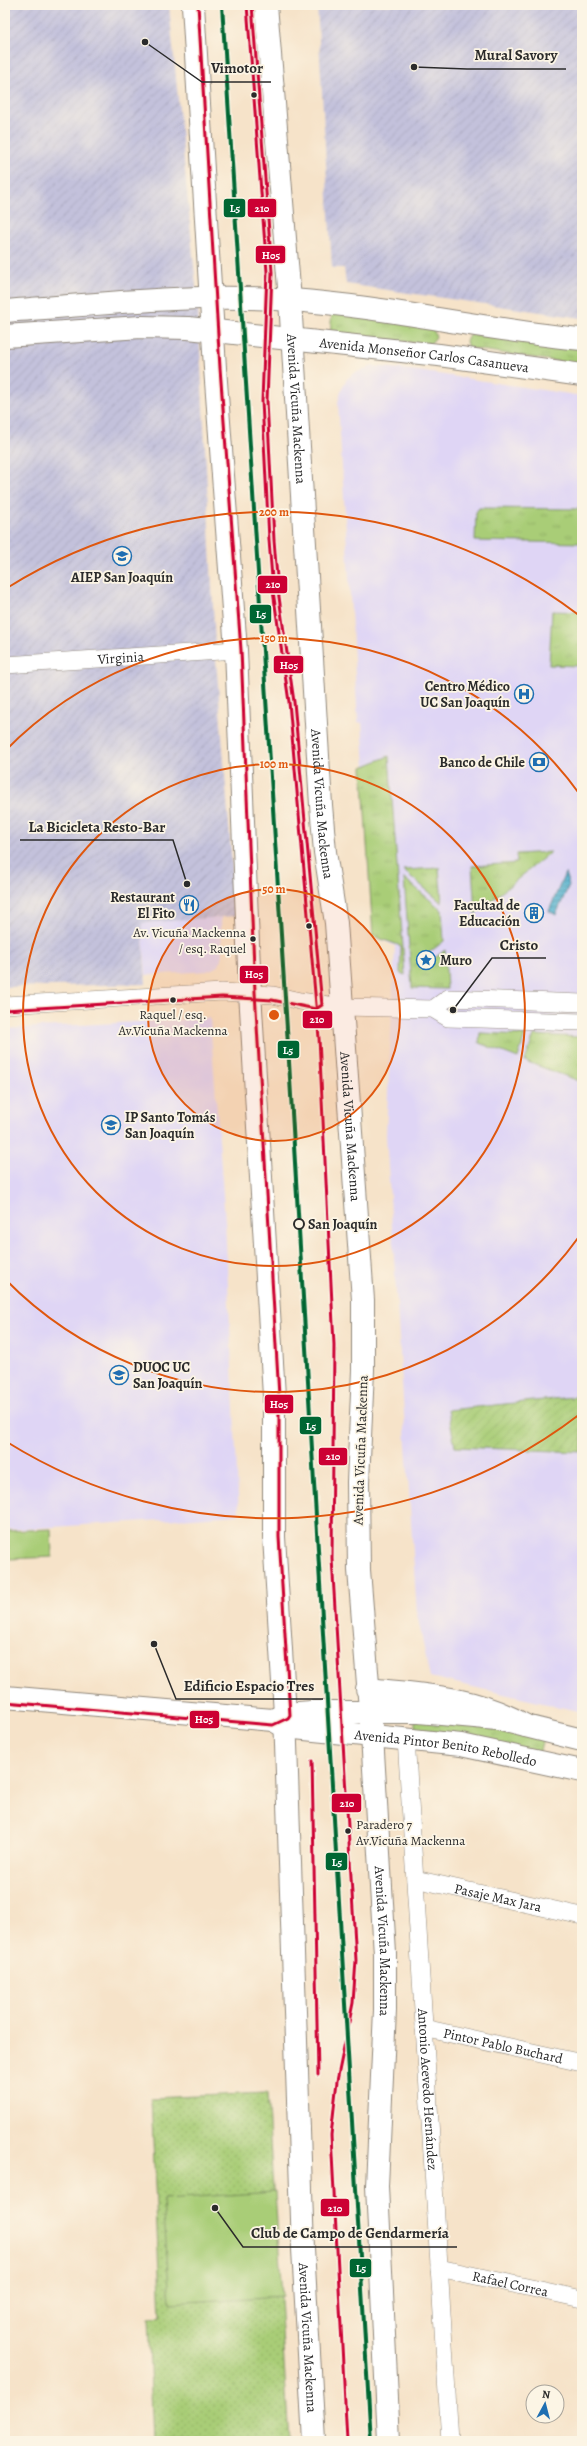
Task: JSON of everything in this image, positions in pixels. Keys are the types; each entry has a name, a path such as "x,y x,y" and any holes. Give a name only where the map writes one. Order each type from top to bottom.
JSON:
{"main road":[{"name":"Avenida Vicuña Mackenna","path":"193,5 213,330 236,650 250,992 274,1396 274,1537 281,1720 303,2249 314,2441"},
{"name":"Avenida Vicuña Mackenna","path":"266,5 293,340 321,805 325,852 336,923 363,1307 363,1370 357,1527 367,1689 372,1735 385,1954 385,2010 377,2186 389,2441"},
{"path":"5,311 186,298 267,298 443,318 582,339"},
{"name":"Avenida Monseñor Carlos Casanueva","path":"5,336 141,327 213,330 439,355 582,375"},
{"path":"367,1689 420,1694 471,1703 511,1717 526,1726"},
{"path":"5,1697 281,1720"},
{"name":"Avenida Pintor Benito Rebolledo","path":"281,1720 369,1711 475,1716 526,1726 574,1738"},
{"name":"Avenida Pintor Benito Rebolledo","path":"281,1720 372,1735 461,1745 582,1771"},
{"path":"560,1766 574,1738"}],"street":[{"name":"Virginia","path":"5,665 236,650"},
{"path":"5,1005 222,992 250,992 343,1007 433,1009 448,1018 582,1022"},
{"path":"433,1009 448,998 582,1003"},
{"name":"Antonio Acevedo Hernández","path":"406,1738 450,2441"},
{"name":"Pasaje Max Jara","path":"415,1879 582,1916"},
{"name":"Pintor Pablo Buchard","path":"424,2028 582,2063"},
{"name":"Rafael Correa","path":"439,2268 582,2299"}],"shaded area":[{"path":"5,5 169,5 198,307 215,646 236,916 142,923 146,984 5,987"},
{"path":"317,5 582,5 582,318 346,284 344,268 332,268"},
{"path":"373,366 418,371 582,396 582,1712 430,1677 417,1614 386,1135 395,946 373,936 362,767 365,766 362,723 358,722 338,402 346,380 354,373"},
{"path":"221,917 222,955 219,966 207,971 146,975 142,923"},
{"name":"DUOC UC San Joaquín","path":"210,1018 225,1221 239,1515 5,1530 5,1029"}],"green space":[{"path":"332,312 433,328 436,337 430,344 330,335"},
{"path":"470,334 582,348 582,365 468,348 466,341"},
{"path":"479,508 582,509 582,543 475,541 476,512"},
{"path":"552,611 582,612 582,666 549,665"},
{"path":"389,756 405,975 400,973 401,946 373,936 362,767"},
{"path":"551,852 475,914 472,866 517,863 516,854"},
{"path":"439,868 442,903 403,870 406,870"},
{"path":"404,878 442,910 444,941 416,963 421,969 445,950 447,989 412,988"},
{"path":"480,1033 525,1035 518,1058 479,1043"},
{"path":"534,1035 582,1037 582,1082 525,1061"},
{"path":"582,1396 582,1452 455,1447 448,1410"},
{"path":"51,1529 52,1557 9,1559 7,1531"},
{"path":"415,1718 544,1736 539,1754 460,1735 415,1729"},
{"path":"267,2093 289,2441 153,2441 148,2318 161,2317 151,2098"},
{"path":"275,2192 282,2296 170,2303 163,2199"}],"water":[{"path":"565,873 569,885 556,915 549,911"}],"transit line":[{"name":"H05","path":"5,1702 273,1725 288,1718 290,1715 279,1537 279,1396 255,992 241,650 220,368 198,5"},
{"name":"L5","path":"222,5 288,1045 371,2441"},
{"name":"210","path":"247,5 267,272 262,401 269,540 273,591 289,702 319,1038 334,1345 332,1558 356,1960 353,2003 337,2081 331,2135 347,2441"},
{"name":"H05","path":"5,1010 222,997 272,1000 316,1009 322,1005 294,702 278,590 274,540 267,401 272,272 252,5"},
{"name":"210","path":"312,1761 318,2075"}],"place":[{"name":"Vimotor","path":"145,42"},
{"name":"Mural Savory","path":"414,67"},
{"name":"AIEP San Joaquín","path":"122,556"},
{"name":"Centro Médico UC San Joaquín","path":"524,694"},
{"name":"Banco de Chile","path":"539,762"},
{"name":"La Bicicleta Resto-Bar","path":"187,884"},
{"name":"Restaurant El Fito","path":"189,905"},
{"name":"Facultad de Educación","path":"534,913"},
{"name":"Av. Vicuña Mackenna / esq. Raquel","path":"253,939"},
{"name":"Muro","path":"426,960"},
{"name":"Raquel / esq. Av.Vicuña Mackenna","path":"173,1000"},
{"name":"Cristo","path":"453,1010"},
{"name":"IP Santo Tomás San Joaquín","path":"111,1125"},
{"name":"San Joaquín","path":"299,1224"},
{"name":"DUOC UC San Joaquín","path":"119,1375"},
{"name":"Edificio Espacio Tres","path":"154,1644"},
{"name":"Paradero 7 Av.Vicuña Mackenna","path":"348,1831"},
{"name":"Club de Campo de Gendarmería","path":"215,2208"}]}
